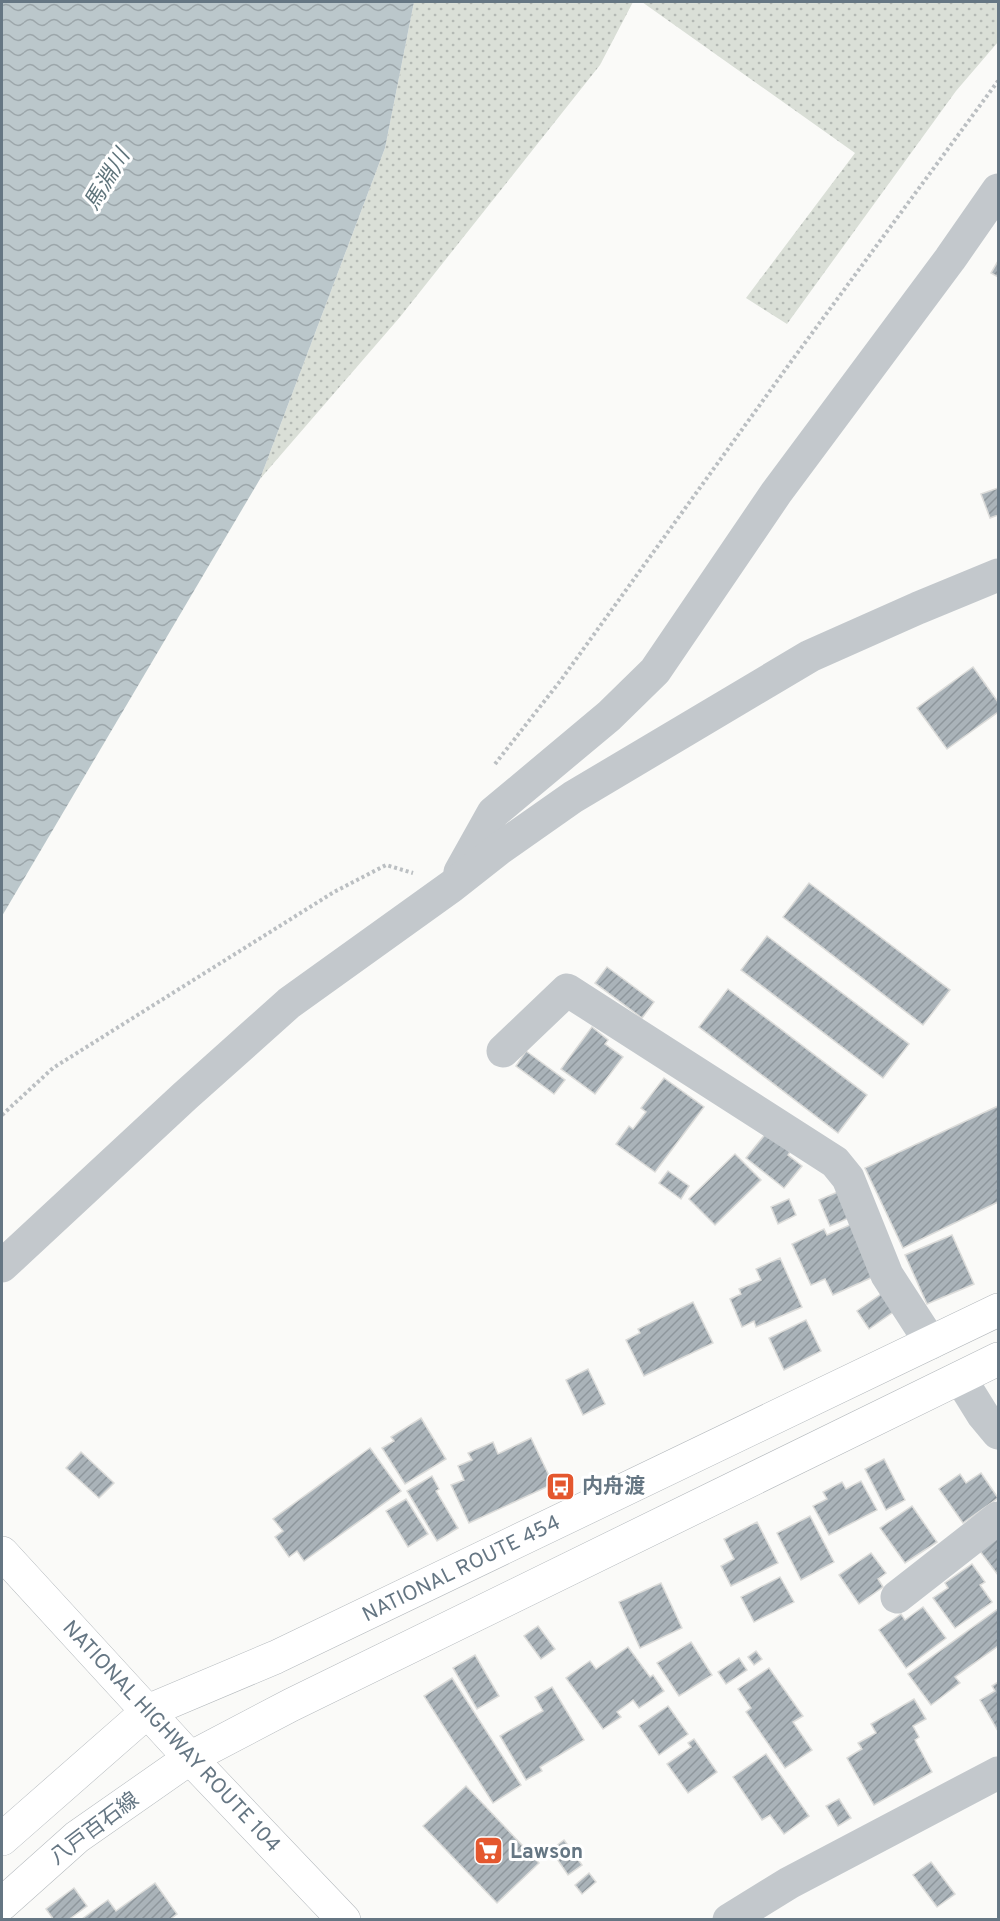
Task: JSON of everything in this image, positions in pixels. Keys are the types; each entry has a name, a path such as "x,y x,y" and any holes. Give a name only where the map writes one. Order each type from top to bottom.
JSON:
{"main road":[{"name":"NATIONAL ROUTE 454","path":"148,1711 276,1657 999,1310"},
{"path":"190,1758 302,1700 999,1359"},
{"name":"NATIONAL HIGHWAY ROUTE 104","path":"2,1552 190,1758 344,1920"},
{"path":"2,1839 148,1711"},
{"name":"八戸百石線","path":"2,1904 76,1837 190,1758"}],"street":[{"path":"452,886 493,813 609,716 655,671 776,493 999,190"},
{"path":"2,1266 289,1003 573,797 810,656 999,575"},
{"path":"503,1051 567,990 835,1162 848,1178 887,1275 932,1344"},
{"path":"960,1378 983,1415 999,1433"},
{"path":"897,1596 999,1518"},
{"path":"729,1920 789,1883 999,1773"}],"path":[{"path":"488,774 561,680 793,359 999,81"},
{"path":"2,1115 53,1068 334,892 386,864 452,886"}],"shaded area":[{"path":"414,2 633,2 600,65 400,317 260,479 385,148"},
{"path":"642,2 998,2 998,42 956,91 787,324 746,298 855,153"}],"water":[{"name":"馬淵川","path":"2,2 414,2 385,148 260,479 2,916"}],"building":[{"path":"998,261 998,277 991,273"},
{"path":"998,488 998,515 990,518 981,494"},
{"path":"973,667 998,702 998,712 947,749 917,708"},
{"path":"809,883 950,990 923,1025 783,917"},
{"path":"767,936 909,1044 883,1078 741,970"},
{"path":"607,967 654,1002 642,1018 595,983"},
{"path":"728,989 867,1095 838,1133 699,1027"},
{"path":"592,1027 608,1040 605,1044 623,1057 595,1094 561,1069"},
{"path":"526,1051 565,1080 554,1094 516,1066"},
{"path":"664,1078 704,1107 655,1172 616,1144 629,1126 633,1129 646,1112 641,1108"},
{"path":"998,1106 998,1202 903,1248 865,1168"},
{"path":"767,1132 790,1152 788,1155 802,1166 784,1188 746,1158"},
{"path":"735,1154 761,1180 715,1225 689,1199"},
{"path":"668,1171 689,1186 681,1199 659,1183"},
{"path":"840,1191 851,1217 830,1226 819,1200"},
{"path":"789,1199 796,1215 778,1224 771,1207"},
{"path":"852,1224 875,1276 833,1295 825,1279 811,1285 792,1244 824,1229 827,1235"},
{"path":"952,1235 974,1284 927,1304 905,1255"},
{"path":"780,1258 802,1307 756,1327 754,1321 742,1327 730,1299 741,1294 739,1289 761,1280 756,1269"},
{"path":"884,1292 896,1310 869,1329 857,1311"},
{"path":"693,1302 713,1343 644,1376 626,1340 640,1333 638,1329"},
{"path":"806,1320 821,1351 784,1370 769,1338"},
{"path":"588,1369 605,1404 583,1415 566,1380"},
{"path":"421,1418 446,1459 405,1484 382,1448 394,1441 391,1437"},
{"path":"531,1438 553,1484 469,1523 451,1485 464,1480 458,1466 472,1460 468,1453 493,1442 498,1454"},
{"path":"370,1448 401,1491 304,1561 297,1551 289,1557 275,1537 283,1531 273,1519"},
{"path":"81,1452 114,1483 99,1498 66,1468"},
{"path":"884,1459 905,1500 886,1510 865,1469"},
{"path":"981,1473 998,1498 963,1523 939,1489 960,1474 966,1483"},
{"path":"432,1476 439,1489 436,1491 458,1528 437,1541 407,1491"},
{"path":"861,1481 877,1510 829,1535 813,1506 827,1499 823,1492 842,1482 846,1489"},
{"path":"406,1499 428,1534 408,1547 386,1511"},
{"path":"912,1506 937,1542 905,1563 880,1528"},
{"path":"810,1516 834,1562 801,1580 777,1533"},
{"path":"757,1522 778,1563 731,1586 721,1566 734,1559 724,1539"},
{"path":"998,1535 998,1575 979,1550"},
{"path":"871,1553 886,1573 878,1579 883,1587 859,1604 839,1575"},
{"path":"972,1564 985,1582 980,1585 992,1602 955,1628 933,1598 948,1588 945,1583"},
{"path":"780,1577 794,1602 754,1622 741,1597"},
{"path":"661,1583 682,1628 640,1648 619,1602"},
{"path":"923,1607 946,1638 906,1668 879,1630 901,1614 905,1620"},
{"path":"998,1609 998,1646 955,1677 960,1683 931,1705 908,1674"},
{"path":"538,1626 555,1649 541,1659 524,1636"},
{"path":"691,1642 712,1675 679,1696 657,1663"},
{"path":"628,1647 650,1677 653,1675 664,1691 639,1708 633,1700 617,1712 621,1717 603,1729 566,1678 590,1661 596,1669"},
{"path":"756,1651 762,1659 754,1665 748,1657"},
{"path":"475,1655 499,1696 477,1709 453,1668"},
{"path":"739,1658 747,1670 726,1684 718,1672"},
{"path":"769,1668 803,1716 793,1722 812,1750 785,1768 746,1712 751,1708 738,1689"},
{"path":"452,1678 521,1785 493,1803 424,1696"},
{"path":"998,1682 998,1731 980,1700 995,1691 992,1686"},
{"path":"552,1687 584,1740 540,1767 542,1771 526,1780 500,1736 543,1711 535,1697"},
{"path":"914,1699 926,1719 913,1726 919,1737 915,1740 932,1772 874,1805 847,1758 862,1749 858,1743 876,1733 871,1724"},
{"path":"668,1706 688,1734 659,1755 639,1726"},
{"path":"694,1739 717,1772 688,1793 667,1764 691,1747 688,1743"},
{"path":"766,1754 809,1816 784,1834 770,1815 762,1820 733,1777"},
{"path":"466,1786 539,1863 497,1903 423,1826"},
{"path":"839,1799 851,1818 838,1826 826,1806"},
{"path":"564,1840 582,1865 568,1875 551,1850"},
{"path":"931,1862 955,1894 937,1907 913,1875"},
{"path":"589,1873 596,1882 582,1894 575,1885"},
{"path":"155,1883 177,1914 169,1920 82,1919 108,1900 116,1911"},
{"path":"74,1888 87,1906 68,1920 54,1920 46,1909"}],"place":[{"name":"内舟渡","path":"561,1486"},
{"name":"Lawson","path":"489,1851"}]}
